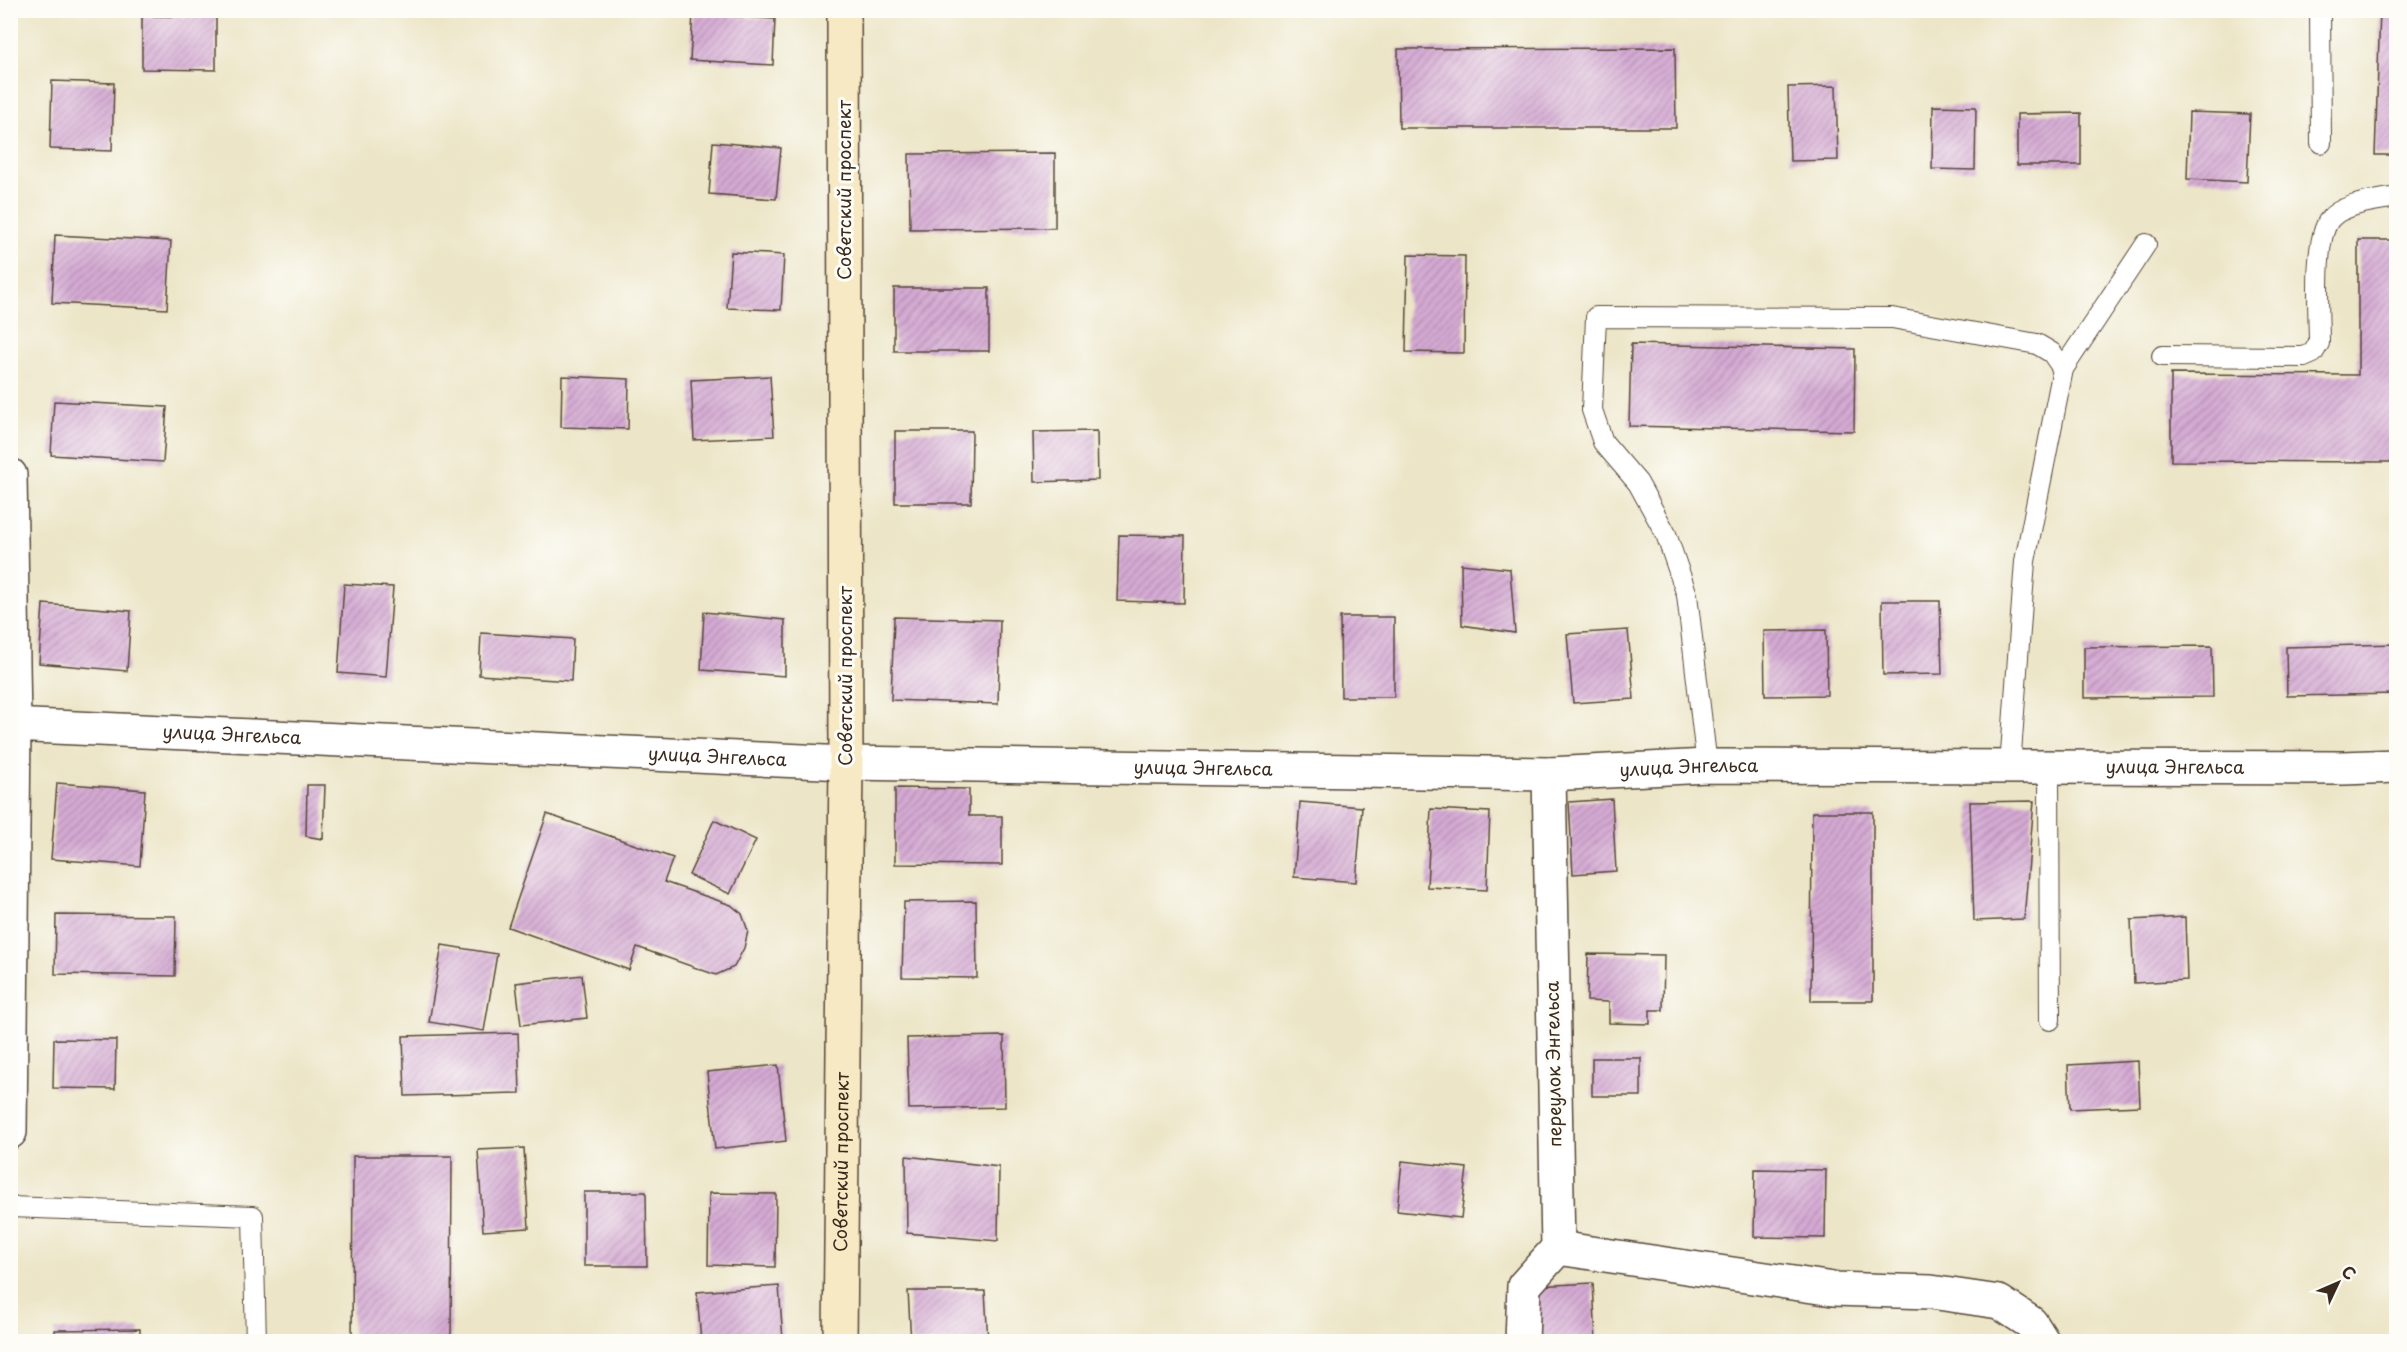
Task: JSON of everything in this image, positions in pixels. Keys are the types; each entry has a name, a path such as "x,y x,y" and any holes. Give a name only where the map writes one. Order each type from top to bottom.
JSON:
{"main road":[{"name":"Советский проспект","path":"840,1341 846,763 844,10"}],"street":[{"path":"10,475 12,725 10,1132"},
{"name":"улица Энгельса","path":"12,725 846,763 1549,774 1707,766 2049,768 2397,766"},
{"name":"переулок Энгельса","path":"1549,774 1558,1248"},
{"path":"1522,1341 1524,1286 1558,1248 1833,1289 1931,1292 1999,1302 2031,1323 2043,1341"}],"lane":[{"path":"2320,10 2321,143"},
{"path":"2162,356 2304,357 2313,353 2319,343 2320,242 2331,218 2350,206 2397,198"},
{"path":"2010,766 2025,561 2063,369 2146,244"},
{"path":"1707,766 1687,595 1666,534 1638,483 1603,442 1592,410 1596,317 1892,318 2037,344 2052,353 2063,369"},
{"path":"2049,768 2050,1020"},
{"path":"10,1207 253,1216 256,1341"}],"building":[{"path":"2380,10 2396,10 2396,155 2375,155"},
{"path":"693,14 775,19 773,65 690,60"},
{"path":"142,16 216,17 216,70 142,69"},
{"path":"1675,48 1676,128 1399,128 1398,49"},
{"path":"52,81 114,83 112,151 50,149"},
{"path":"1836,86 1838,160 1790,161 1788,87"},
{"path":"1933,106 1976,107 1975,170 1932,169"},
{"path":"2189,112 2250,114 2247,182 2187,179"},
{"path":"2081,113 2081,165 2017,165 2017,114"},
{"path":"713,142 781,148 776,199 709,194"},
{"path":"1055,153 1055,228 910,229 909,154"},
{"path":"55,235 171,241 167,309 52,303"},
{"path":"2358,240 2396,240 2396,462 2171,461 2171,374 2358,375"},
{"path":"731,252 784,255 781,310 727,308"},
{"path":"1408,255 1465,256 1464,353 1406,352"},
{"path":"894,288 989,288 989,351 894,351"},
{"path":"1631,344 1855,349 1854,431 1629,426"},
{"path":"562,376 629,379 628,429 561,427"},
{"path":"770,376 774,436 694,440 691,380"},
{"path":"54,401 167,407 163,462 51,455"},
{"path":"895,431 972,431 971,503 895,503"},
{"path":"1097,431 1098,480 1034,482 1033,432"},
{"path":"1119,535 1185,536 1184,603 1117,601"},
{"path":"1461,564 1510,569 1515,633 1462,625"},
{"path":"344,584 393,587 386,677 338,673"},
{"path":"1882,601 1940,601 1942,674 1883,675"},
{"path":"43,604 131,611 127,671 39,663"},
{"path":"704,612 785,620 785,676 701,670"},
{"path":"894,617 1000,620 998,704 891,700"},
{"path":"1340,617 1394,617 1394,697 1341,697"},
{"path":"1628,630 1634,699 1573,703 1567,634"},
{"path":"1826,630 1827,695 1765,696 1764,631"},
{"path":"481,633 573,639 571,681 479,675"},
{"path":"2396,644 2396,694 2287,696 2286,647"},
{"path":"2212,646 2213,697 2084,698 2084,647"},
{"path":"57,783 145,790 140,866 51,859"},
{"path":"307,785 325,785 323,839 306,836"},
{"path":"895,788 969,789 969,816 1002,816 1002,865 895,864"},
{"path":"1612,799 1616,871 1573,874 1569,802"},
{"path":"2034,801 2024,919 1974,921 1970,802"},
{"path":"1300,802 1362,807 1356,882 1294,877"},
{"path":"1431,809 1490,812 1487,890 1427,887"},
{"path":"1812,812 1873,812 1873,1001 1811,1001"},
{"path":"547,814 673,858 664,882 731,905 742,914 748,931 744,948 734,967 716,975 637,947 629,970 508,927"},
{"path":"714,820 756,840 730,894 689,875"},
{"path":"976,901 977,978 902,977 904,902"},
{"path":"56,915 176,916 175,976 55,974"},
{"path":"2185,917 2187,980 2134,983 2131,920"},
{"path":"442,945 497,954 484,1031 429,1022"},
{"path":"1588,954 1664,955 1663,1010 1650,1010 1650,1024 1609,1023 1609,1002 1587,1001"},
{"path":"582,975 587,1018 521,1025 516,983"},
{"path":"518,1033 520,1093 405,1096 403,1036"},
{"path":"1004,1036 1005,1107 909,1109 907,1038"},
{"path":"54,1039 116,1040 115,1089 53,1088"},
{"path":"1592,1058 1641,1058 1641,1096 1592,1096"},
{"path":"2138,1061 2140,1106 2070,1109 2068,1065"},
{"path":"778,1065 786,1141 715,1149 707,1072"},
{"path":"524,1148 529,1228 483,1231 478,1150"},
{"path":"353,1156 452,1156 451,1342 352,1342"},
{"path":"906,1156 999,1167 998,1241 907,1233"},
{"path":"1402,1161 1467,1168 1461,1218 1397,1211"},
{"path":"1755,1169 1826,1170 1825,1238 1754,1237"},
{"path":"584,1192 646,1192 647,1266 584,1266"},
{"path":"709,1193 776,1194 775,1267 708,1265"},
{"path":"1593,1283 1596,1342 1538,1342 1536,1286"},
{"path":"779,1286 783,1340 701,1342 697,1292"},
{"path":"908,1291 985,1291 988,1342 911,1342"},
{"path":"140,1329 140,1342 55,1342 55,1330"}]}
